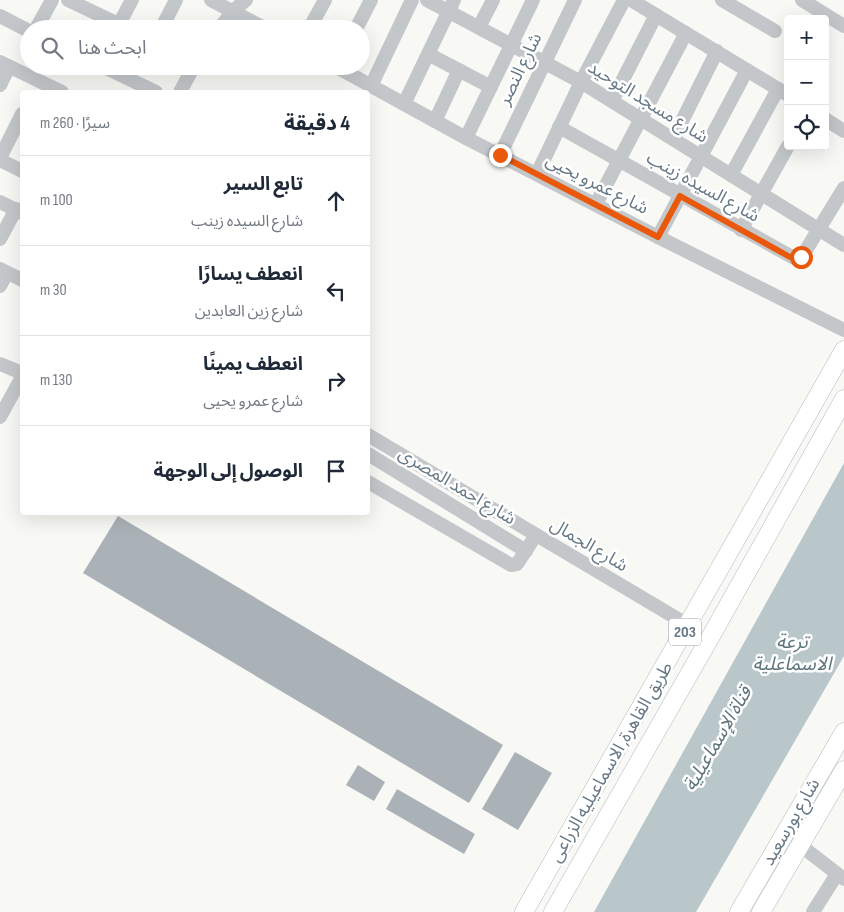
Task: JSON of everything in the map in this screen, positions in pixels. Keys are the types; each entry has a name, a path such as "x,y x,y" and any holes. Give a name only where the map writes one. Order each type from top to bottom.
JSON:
{"main road":[{"name":"طريق القاهرة, الاسماعيليه الزراعى","path":"524,912 844,350"},
{"name":"طريق القاهرة, الاسماعيليه الزراعى","path":"553,912 844,399"},
{"name":"شارع بورسعيد","path":"739,912 844,732"},
{"name":"شارع بورسعيد","path":"761,912 844,770"}],"street":[{"path":"41,20 52,0"},
{"path":"68,0 90,5 114,20"},
{"path":"126,20 132,0"},
{"path":"166,20 176,0"},
{"path":"211,0 250,20"},
{"path":"226,20 246,0"},
{"path":"314,20 326,0"},
{"path":"361,20 371,0"},
{"path":"371,86 412,0"},
{"name":"شارع مسجد التوحيد","path":"426,0 451,6 479,27 581,82 844,245"},
{"path":"479,27 492,0"},
{"path":"466,138 532,0"},
{"name":"شارع النصر","path":"500,155 575,0"},
{"path":"537,174 581,82 624,0"},
{"path":"631,0 653,8 686,33 783,92 731,175"},
{"path":"722,0 775,31"},
{"path":"802,0 844,26"},
{"path":"404,104 451,6"},
{"path":"612,101 653,8"},
{"path":"0,16 20,26"},
{"path":"596,204 617,160 642,119 686,33"},
{"path":"673,139 717,51"},
{"path":"428,54 491,87"},
{"path":"0,85 5,65 37,87 52,90"},
{"path":"435,121 459,70"},
{"path":"658,237 747,70"},
{"path":"121,75 152,90"},
{"path":"181,90 189,75"},
{"name":"شارع عمرو يحيى","path":"352,75 466,138 844,330"},
{"path":"20,118 0,159 20,170"},
{"path":"829,121 844,131"},
{"name":"شارع السيده زينب","path":"559,127 790,257 797,258 803,255 820,230"},
{"path":"741,230 786,150"},
{"path":"820,230 844,188"},
{"path":"0,202 19,211 0,239"},
{"path":"0,286 4,271 20,279"},
{"path":"0,364 20,372"},
{"path":"2,411 20,380"},
{"name":"شارع الجمال","path":"370,436 688,625"},
{"name":"شارع احمد المصرى","path":"370,455 526,551"},
{"path":"387,493 399,473"},
{"path":"431,492 440,478"},
{"path":"370,483 511,566 517,564 536,535"},
{"path":"451,530 471,496"},
{"path":"800,845 841,876 813,912"}],"water":[{"name":"ترعة الاسماعلية","path":"844,463 844,656 696,912 594,912"}],"building":[{"path":"118,516 503,745 469,803 83,573"},
{"path":"515,752 552,773 518,830 482,809"},
{"path":"358,765 385,782 374,801 346,785"},
{"path":"397,789 475,834 464,854 386,809"}],"route":[{"path":"500,155 658,237 680,196 790,257 801,257"}],"water label":[{"name":"قناة الإسماعيلية","path":"718,739"}]}
